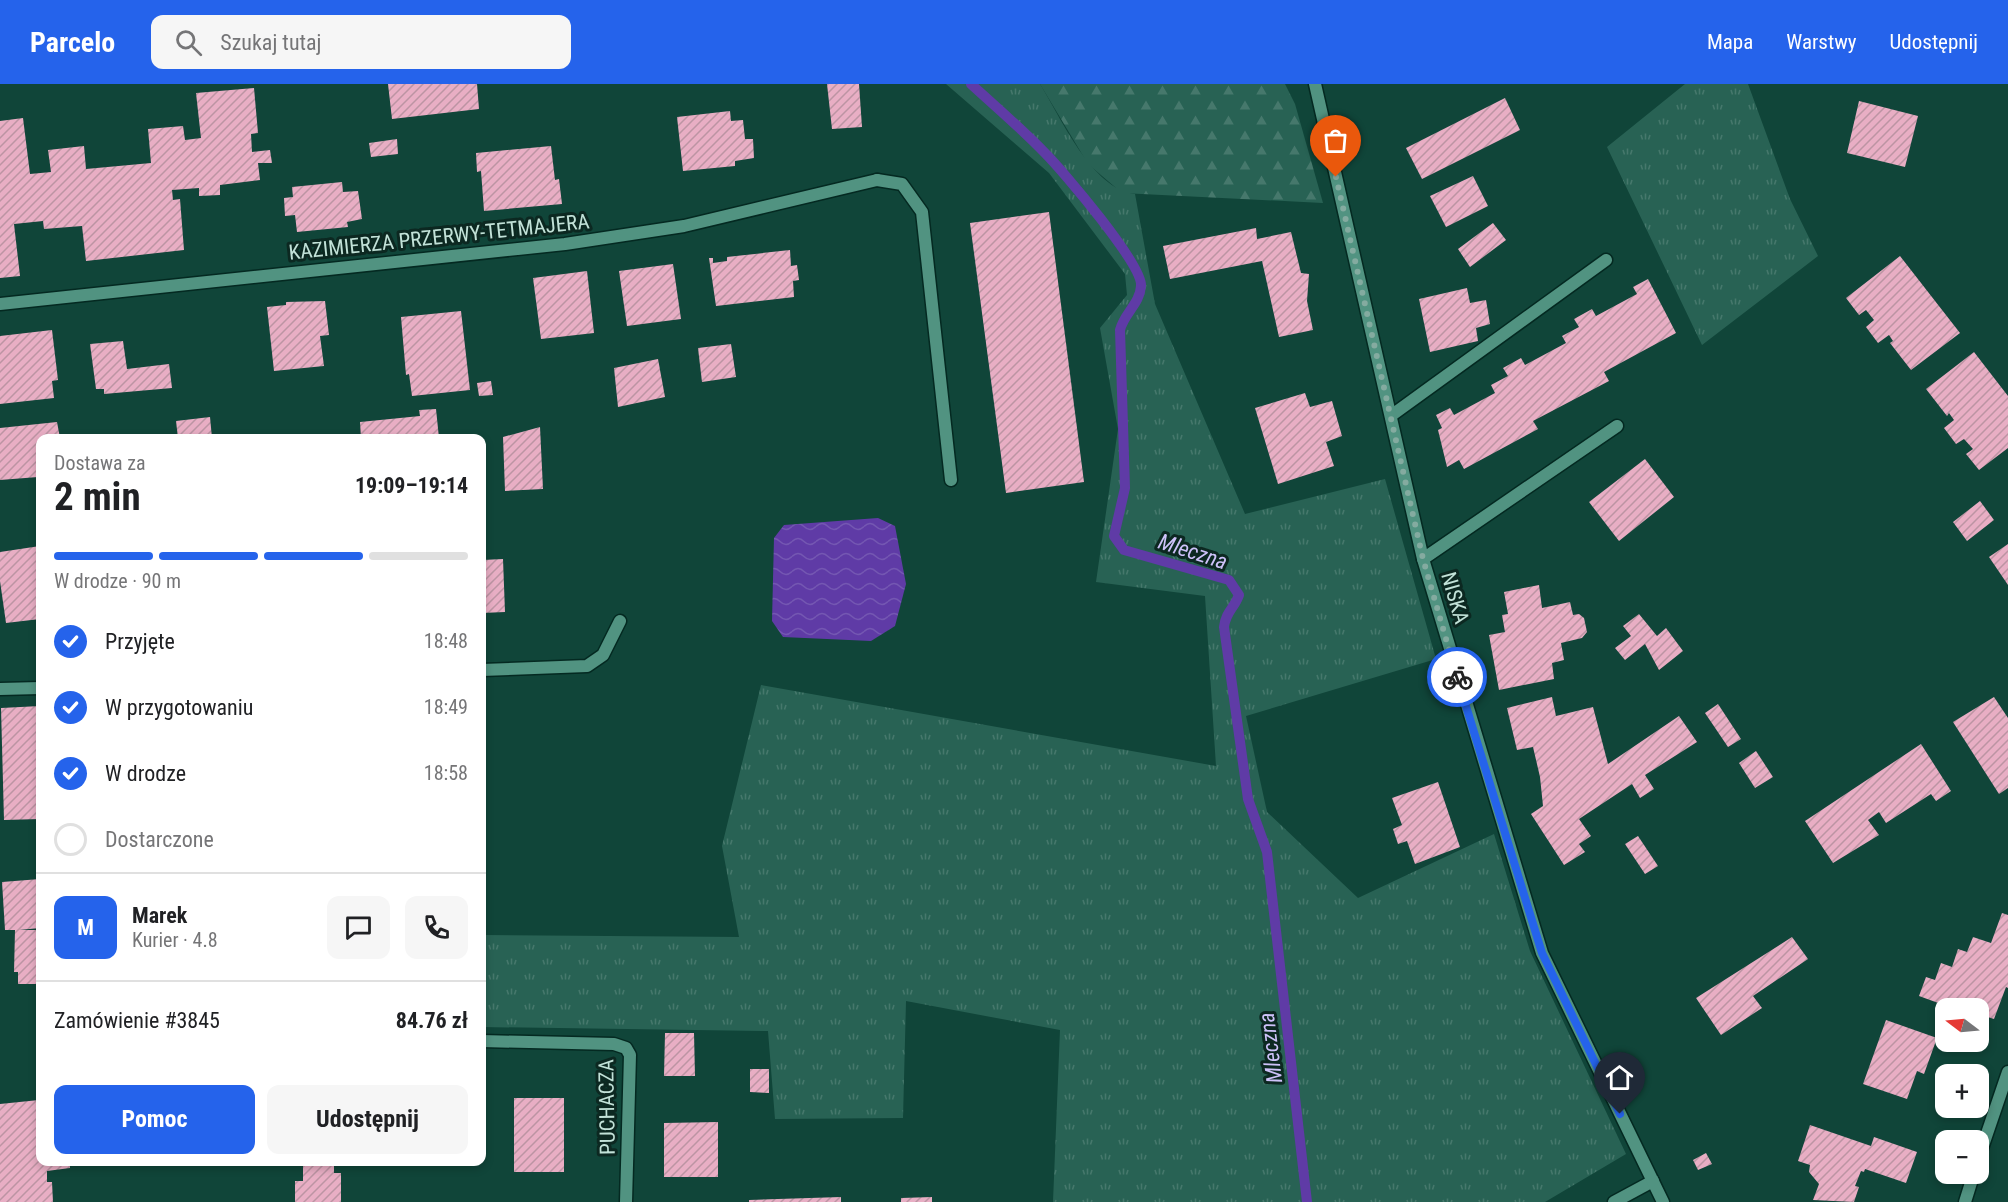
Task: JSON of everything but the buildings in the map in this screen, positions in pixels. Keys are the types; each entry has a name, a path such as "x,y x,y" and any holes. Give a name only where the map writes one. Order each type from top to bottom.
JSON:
{"street":[{"name":"NISKA","path":"1315,84 1423,559 1542,953 1663,1202"},
{"name":"KAZIMIERZA PRZERWY-TETMAJERA","path":"0,304 566,244 684,226 877,180 902,184 922,212 951,480"},
{"path":"1392,415 1606,260"},
{"path":"1423,559 1617,426"},
{"path":"486,670 587,666 603,655 620,621"},
{"path":"0,689 36,688"},
{"name":"PUCHACZA","path":"486,1041 614,1044 626,1048 630,1054 626,1202"},
{"path":"1988,1130 2008,1072"},
{"path":"1614,1202 1653,1181"},
{"path":"1965,1202 1971,1184"}],"green space":[{"path":"946,84 1040,84 1079,150 1092,166 1119,189 1135,194 1155,304 1245,514 1385,479 1436,659 1246,716 1267,812 1358,898 1494,834 1530,951 1626,1154 1545,1202 1053,1202 1060,1030 906,1001 903,1118 775,1119 768,1031 486,1027 486,935 739,937 722,846 761,685 1216,766 1205,596 1096,582 1118,429 1100,328 1127,295 1125,274 1049,173"},
{"path":"1040,84 1285,84 1295,104 1323,203 1122,193 1088,164"},
{"path":"1685,84 1748,84 1790,199 1818,256 1702,345 1607,147"}],"water":[{"path":"878,518 895,526 906,584 895,626 871,641 783,637 772,621 774,538 784,525"}],"waterway":[{"name":"Mleczna","path":"971,84 1036,144 1068,178 1116,239 1138,275 1140,292 1120,330 1125,488 1114,536 1124,550 1229,580 1239,595 1226,617 1224,627 1248,799 1267,852 1307,1202"}],"way so far":[{"path":"1336,177 1423,559 1457,677"}],"route":[{"path":"1457,677 1542,953 1620,1114"}]}
